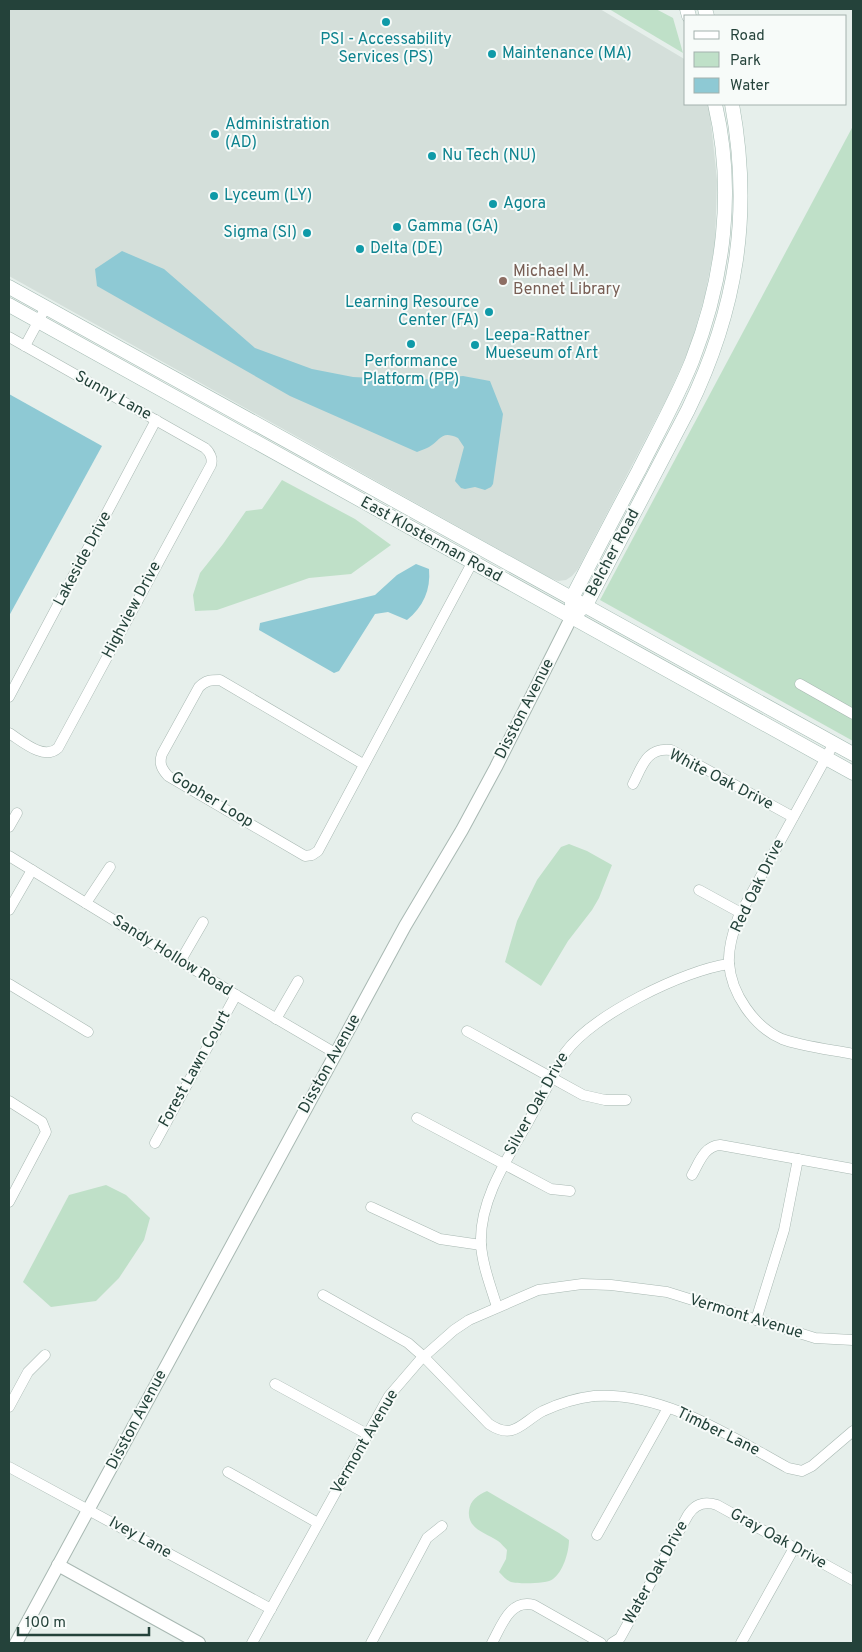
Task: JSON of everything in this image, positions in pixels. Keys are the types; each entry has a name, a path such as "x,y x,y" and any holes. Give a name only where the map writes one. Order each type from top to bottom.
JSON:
{"main road":[{"name":"Belcher Road","path":"571,618 572,598 678,393 703,330 713,298 724,228 725,191 724,149 715,105"},
{"name":"Belcher Road","path":"571,618 586,605 702,381 723,323 731,290 741,219 741,170 732,105"},
{"name":"East Klosterman Road","path":"9,287 853,754"},
{"name":"East Klosterman Road","path":"9,306 853,773"}],"street":[{"path":"24,346 46,307"},
{"name":"Sunny Lane","path":"9,338 205,448 210,453 212,460"},
{"name":"Lakeside Drive","path":"9,697 156,420"},
{"name":"Highview Drive","path":"9,733 46,753 52,753 58,748 212,460"},
{"name":"Gopher Loop","path":"363,764 220,680 205,681 199,687 162,754 160,762 162,770 168,776 305,856 312,855 318,851 472,563"},
{"name":"Disston Avenue","path":"16,1643 335,1053 405,926 462,830 571,618"},
{"path":"800,684 853,714"},
{"name":"Red Oak Drive","path":"834,743 741,913 732,936 729,964 731,974 742,1000 753,1017 764,1028 786,1040 853,1054"},
{"name":"White Oak Drive","path":"633,784 649,755 660,750 670,750 793,817"},
{"path":"9,827 17,813"},
{"name":"Sandy Hollow Road","path":"9,856 236,995 335,1053"},
{"path":"86,903 110,867"},
{"path":"9,910 32,870"},
{"path":"699,890 741,913"},
{"path":"181,960 203,922"},
{"name":"Silver Oak Drive","path":"497,1307 483,1261 481,1245 482,1226 487,1205 504,1164 570,1045 606,1016 678,978 729,964"},
{"path":"276,1019 298,981"},
{"path":"9,984 88,1032"},
{"name":"Forest Lawn Court","path":"155,1144 236,995"},
{"path":"467,1031 590,1098 626,1100"},
{"path":"9,1101 42,1122 46,1134 10,1194"},
{"path":"417,1118 551,1189 570,1191"},
{"path":"692,1175 703,1155 713,1145 853,1169"},
{"path":"756,1320 784,1230 798,1159"},
{"path":"371,1207 440,1239 481,1245"},
{"name":"Vermont Avenue","path":"252,1643 367,1434 393,1391 424,1357 459,1326 497,1307 538,1290 582,1284 611,1285 667,1292 815,1338 853,1340"},
{"name":"Timber Lane","path":"323,1295 399,1337 424,1357 489,1424 506,1431 518,1429 552,1407 591,1396 630,1398 668,1408 698,1419 788,1468 798,1471 812,1466 853,1431"},
{"path":"9,1407 28,1372 45,1356"},
{"path":"275,1384 367,1434"},
{"path":"597,1535 668,1408"},
{"name":"Ivey Lane","path":"9,1467 271,1610"},
{"path":"228,1472 318,1523"},
{"name":"Gray Oak Drive","path":"701,1504 717,1505 853,1580"},
{"name":"Water Oak Drive","path":"612,1643 620,1638 688,1515 701,1504"},
{"path":"371,1643 426,1538 442,1526"},
{"path":"741,1643 794,1548"},
{"path":"58,1565 190,1641"},
{"path":"492,1643 510,1612 524,1604 534,1605 601,1643"}],"shaded area":[{"path":"9,9 600,9 684,59 684,105 709,105 717,180 715,244 705,295 690,347 667,398 578,569 566,580 558,581 550,578 9,276"}],"green space":[{"path":"609,9 656,9 673,18 683,53"},
{"path":"853,126 853,741 600,600"},
{"path":"282,480 355,519 391,545 351,574 309,578 217,610 195,611 193,595 200,573 246,511 262,509"},
{"path":"569,844 587,851 612,865 599,898 592,910 568,941 541,986 505,962 517,921 537,880 561,847"},
{"path":"106,1185 126,1195 150,1218 144,1240 119,1278 96,1301 51,1307 23,1282 69,1195"},
{"path":"487,1491 569,1540 565,1561 557,1576 550,1581 539,1583 515,1583 499,1572 506,1559 507,1550 498,1541 478,1530 469,1517 473,1501"}],"water":[{"path":"122,251 164,269 255,348 312,369 353,377 391,379 396,381 403,378 419,380 463,376 490,381 503,414 493,484 485,490 475,487 465,489 461,488 455,481 464,447 458,438 445,435 429,447 417,452 290,396 97,286 95,269"},
{"path":"9,394 102,446 9,616"},
{"path":"416,564 429,569 429,584 422,604 407,620 388,612 375,614 339,671 334,673 259,630 260,623 375,595 397,575"}],"place":[{"name":"PSI - Accessability Services (PS)","path":"386,22"},
{"name":"Maintenance (MA)","path":"492,54"},
{"name":"Administration (AD)","path":"215,134"},
{"name":"Nu Tech (NU)","path":"432,156"},
{"name":"Lyceum (LY)","path":"214,196"},
{"name":"Agora","path":"493,204"},
{"name":"Gamma (GA)","path":"397,227"},
{"name":"Sigma (SI)","path":"307,233"},
{"name":"Delta (DE)","path":"360,249"},
{"name":"Michael M. Bennet Library","path":"503,281"},
{"name":"Learning Resource Center (FA)","path":"489,312"},
{"name":"Performance Platform (PP)","path":"411,344"},
{"name":"Leepa-Rattner Mueseum of Art","path":"475,345"}]}
